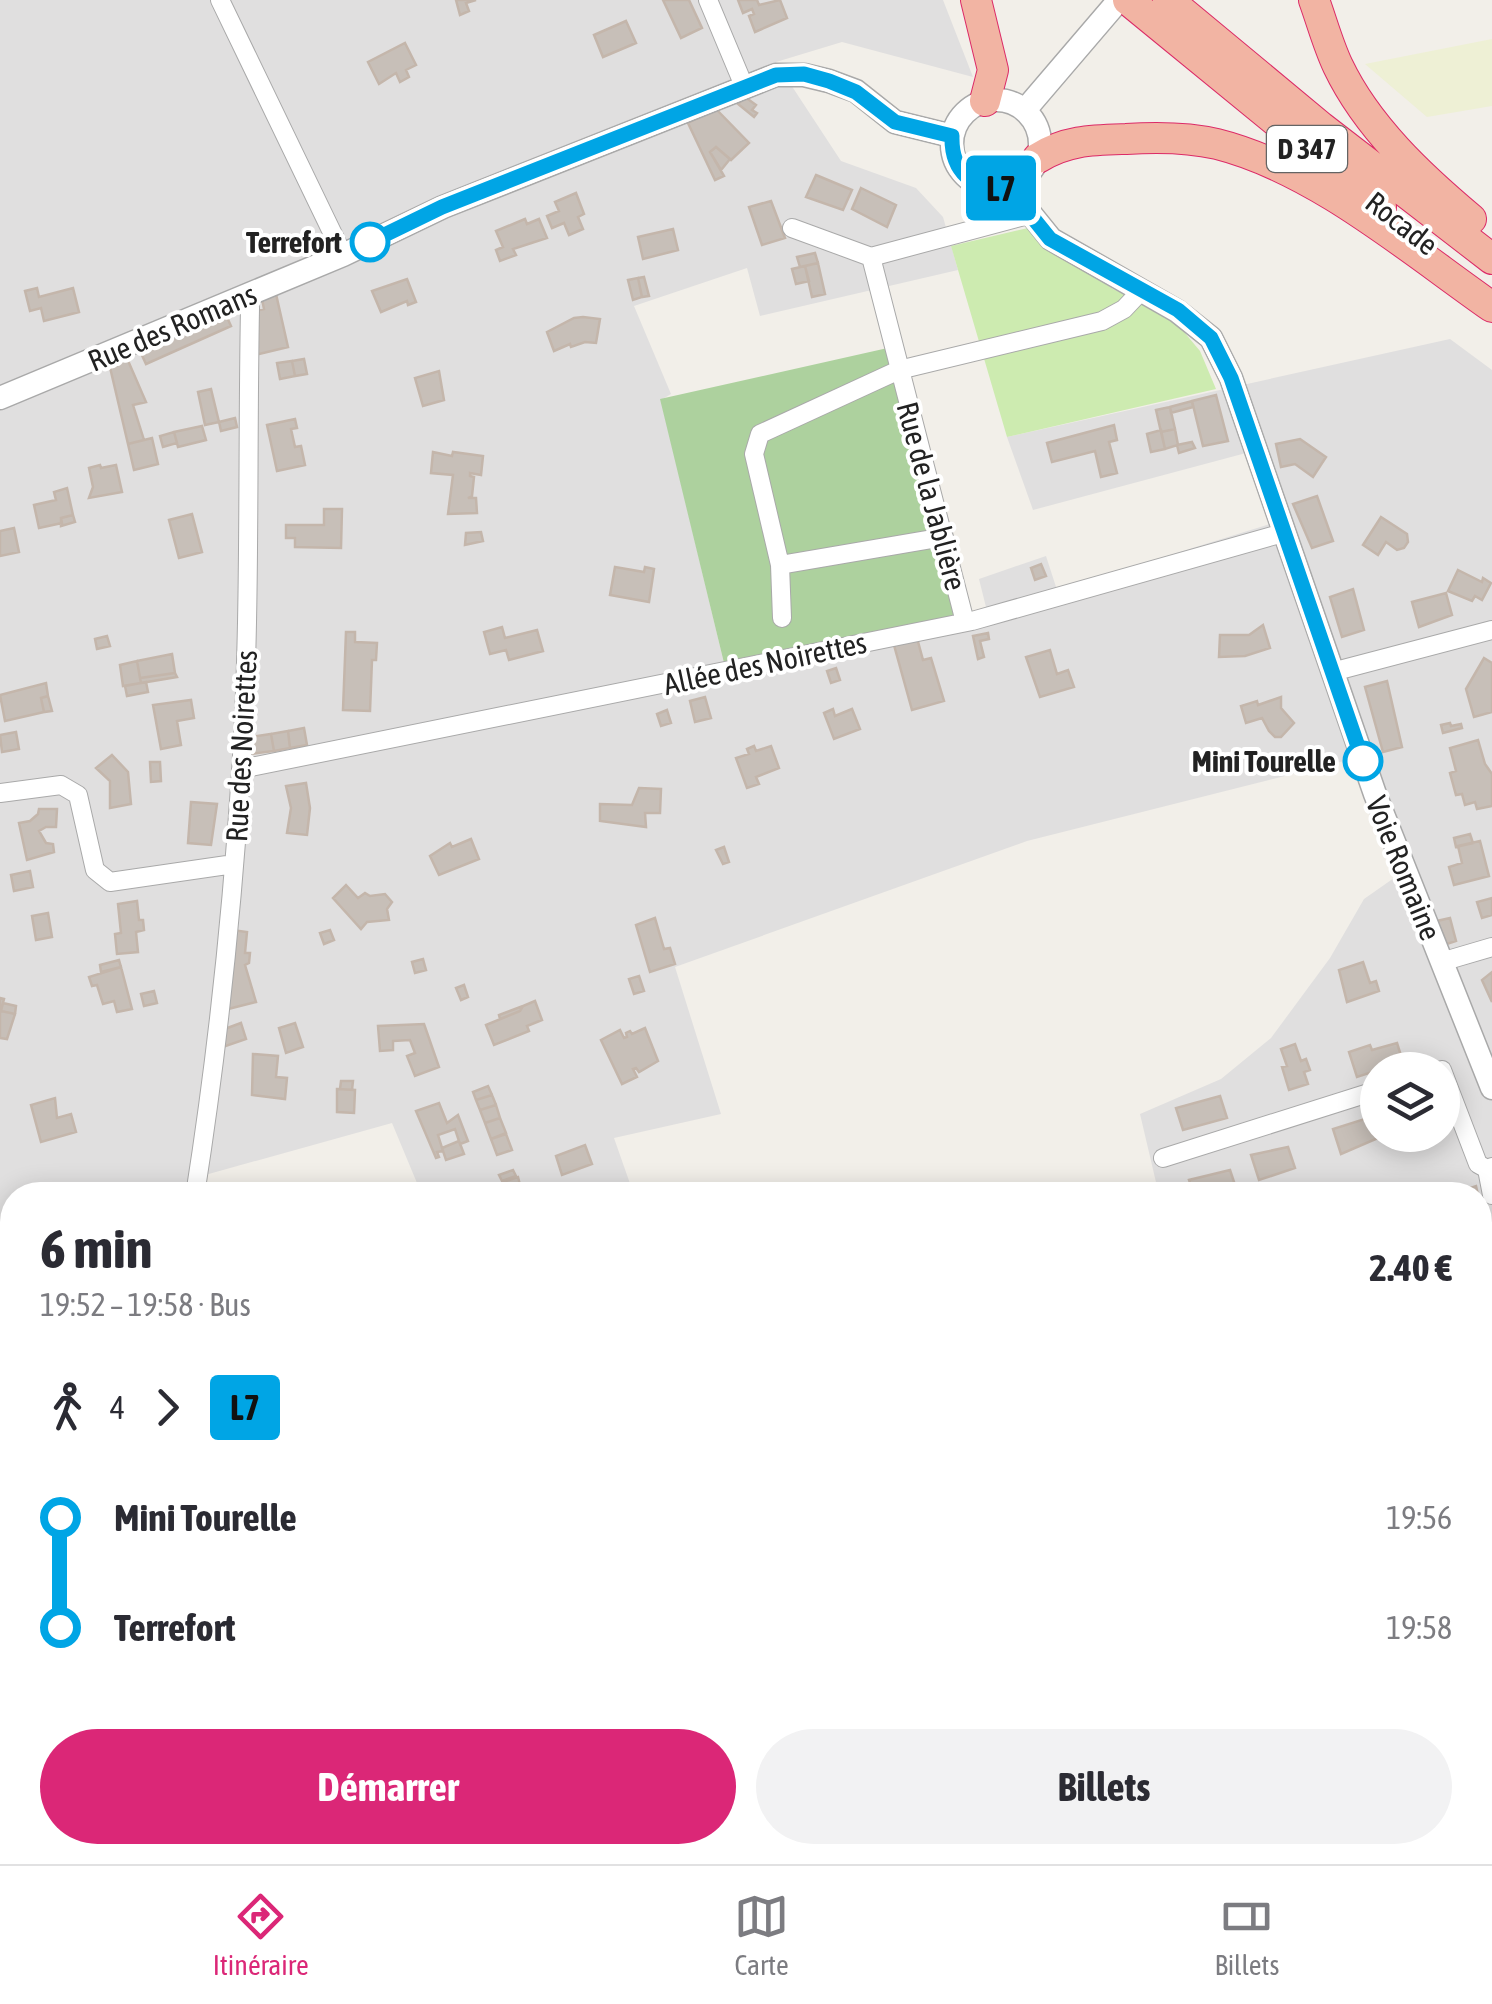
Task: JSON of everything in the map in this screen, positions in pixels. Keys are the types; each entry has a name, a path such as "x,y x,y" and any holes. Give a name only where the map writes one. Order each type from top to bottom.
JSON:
{"highway":[{"path":"976,0 993,70 985,100"},
{"name":"Rocade","path":"1128,0 1320,159 1492,292"},
{"name":"D 347","path":"1168,0 1336,139 1492,259"},
{"path":"1314,0 1338,68 1378,128 1437,191 1492,238"},
{"path":"1038,158 1057,146 1080,141 1164,137 1217,144 1268,162 1325,191 1492,307"}],"street":[{"path":"220,0 343,256"},
{"path":"708,0 744,86"},
{"path":"1025,110 1119,0"},
{"name":"Rue des Romans","path":"0,398 343,256 442,207 776,75 804,74 856,92 895,122 952,136"},
{"path":"985,100 1013,103 1025,110 1038,132 1038,158 1032,171 1008,187 993,189 966,178 956,166 952,151 952,136 963,113 985,100"},
{"name":"Voie Romaine","path":"1008,187 1050,239 1178,310 1211,338 1231,378 1374,794 1492,1088"},
{"path":"792,228 871,256 1028,215"},
{"name":"Rue de la Jablière","path":"871,256 965,622"},
{"path":"782,618 780,565 754,454 760,434 898,370 1102,321 1124,309 1141,291"},
{"name":"Rue des Noirettes","path":"197,1182 217,1039 242,769 250,308 246,296"},
{"name":"Allée des Noirettes","path":"242,769 965,622 1283,532"},
{"path":"780,565 944,537"},
{"path":"1332,672 1492,630"},
{"path":"0,793 62,785 70,788 78,795 94,870 110,882 234,864"},
{"path":"1441,962 1492,948"},
{"path":"1163,1158 1360,1096"},
{"path":"1460,1117 1478,1164 1489,1168"}],"shaded area":[{"path":"0,0 943,0 973,77 842,42 776,62 841,161 916,188 943,217 958,270 760,316 747,268 634,306 671,394 661,400 724,663 987,611 979,579 1046,556 1057,590 1270,524 1246,453 1033,510 1007,437 1450,339 1492,370 1492,1182 1156,1182 1140,1114 1221,1079 1271,1038 1330,958 1364,899 1394,878 1390,833 1352,759 1027,841 675,967 721,1114 614,1138 629,1182 417,1182 392,1123 198,1177 197,1182 0,1182"}],"green space":[{"path":"1492,39 1492,106 1427,117 1365,64"},
{"path":"1028,228 1113,289 1169,314 1200,351 1216,389 1007,437 951,246"},
{"path":"901,345 972,615 724,663 660,399"}],"building":[{"path":"456,0 476,0 466,3 469,11 460,15"},
{"path":"663,0 689,0 702,28 681,38"},
{"path":"738,0 757,0 759,5 780,0 787,18 755,32 749,16 754,14 752,9 743,13"},
{"path":"626,21 636,43 603,57 594,35"},
{"path":"405,43 416,65 406,70 409,77 400,82 396,73 379,84 368,62"},
{"path":"745,97 756,105 752,110 757,113 754,117 738,104"},
{"path":"716,109 749,143 731,160 716,147 710,152 724,176 715,180 688,123"},
{"path":"716,147 730,159 721,170 710,152"},
{"path":"816,175 852,190 843,210 806,197"},
{"path":"861,188 896,205 887,227 852,209"},
{"path":"576,193 584,214 578,217 583,229 569,235 564,223 552,228 547,216 559,211 555,202"},
{"path":"771,201 785,238 762,245 749,207"},
{"path":"525,219 527,224 539,219 547,238 513,249 516,255 500,261 496,250 503,247 496,231"},
{"path":"673,229 678,250 643,259 638,237"},
{"path":"815,253 818,263 800,267 797,257"},
{"path":"818,263 825,294 812,297 805,266"},
{"path":"805,266 809,281 796,284 792,269"},
{"path":"644,277 649,296 642,297 638,278"},
{"path":"638,278 642,297 633,300 628,280"},
{"path":"407,279 416,302 408,305 407,301 381,312 372,291"},
{"path":"37,288 39,297 73,288 79,312 44,321 41,308 30,311 25,291"},
{"path":"276,294 288,347 255,355 255,311 264,309 262,299"},
{"path":"226,315 231,326 146,364 140,351"},
{"path":"583,317 600,319 596,343 571,347 570,344 554,351 547,332"},
{"path":"126,356 146,402 133,405 144,440 128,444 109,363"},
{"path":"304,359 307,374 295,376 292,361"},
{"path":"292,361 295,376 280,379 277,363"},
{"path":"439,371 444,400 423,406 415,378"},
{"path":"211,389 219,422 205,425 198,392"},
{"path":"1216,395 1228,441 1203,446 1192,401"},
{"path":"1192,401 1193,407 1171,413 1170,407"},
{"path":"1170,407 1175,429 1161,432 1156,410"},
{"path":"235,418 237,427 221,431 219,422"},
{"path":"295,419 297,428 291,429 295,447 301,446 305,465 277,471 267,425"},
{"path":"1114,425 1117,440 1109,442 1117,473 1101,477 1095,451 1052,462 1047,443"},
{"path":"202,426 206,440 178,447 174,432"},
{"path":"1175,429 1178,445 1165,449 1161,432"},
{"path":"1161,430 1165,449 1151,452 1147,434"},
{"path":"174,432 177,443 163,447 160,436"},
{"path":"152,438 158,464 134,470 128,444"},
{"path":"1300,439 1326,457 1313,477 1295,464 1281,467 1276,444"},
{"path":"1192,442 1195,448 1179,453 1177,445"},
{"path":"433,452 483,456 481,475 470,473 474,477 472,496 468,498 476,498 477,513 448,514 453,475 431,473"},
{"path":"116,465 122,492 89,498 93,487 89,468"},
{"path":"67,488 73,515 61,518 62,523 39,528 34,505 56,500 54,492"},
{"path":"1317,496 1333,541 1312,548 1293,504"},
{"path":"324,509 342,509 341,548 295,547 295,538 286,538 286,525 324,525"},
{"path":"192,514 202,552 179,558 169,520"},
{"path":"73,515 75,522 61,526 61,518"},
{"path":"1381,517 1407,534 1404,548 1397,550 1386,542 1378,555 1363,545"},
{"path":"14,528 19,552 0,556 0,531"},
{"path":"481,532 483,541 465,545 466,533"},
{"path":"1041,564 1046,576 1035,580 1031,568"},
{"path":"615,567 644,572 645,567 654,569 649,602 610,595"},
{"path":"1458,570 1491,583 1482,600 1475,596 1472,601 1448,591"},
{"path":"1353,589 1364,630 1342,637 1330,597"},
{"path":"1446,593 1452,615 1419,627 1412,602"},
{"path":"1263,625 1270,648 1245,656 1219,657 1220,635 1249,635"},
{"path":"502,627 505,638 537,630 543,651 509,660 506,650 490,654 484,632"},
{"path":"346,632 355,632 355,642 377,643 376,660 372,660 370,711 343,710"},
{"path":"988,633 989,639 980,641 984,657 978,659 973,636"},
{"path":"107,636 110,646 97,649 95,639"},
{"path":"917,638 923,660 931,658 944,701 912,710 894,645"},
{"path":"1050,650 1057,674 1068,670 1074,687 1040,697 1026,657"},
{"path":"172,654 175,673 140,678 137,661"},
{"path":"1484,658 1492,663 1492,712 1474,717 1466,689"},
{"path":"137,661 141,683 123,686 120,665"},
{"path":"836,668 840,680 831,683 827,671"},
{"path":"175,673 177,677 141,683 140,678"},
{"path":"1387,681 1402,747 1383,752 1365,687"},
{"path":"146,682 148,692 127,696 125,686"},
{"path":"46,683 48,696 41,698 44,712 5,721 0,695"},
{"path":"48,696 52,711 44,712 41,698"},
{"path":"705,697 711,718 695,722 690,701"},
{"path":"1281,697 1281,708 1294,723 1281,737 1269,731 1262,718 1246,723 1241,706"},
{"path":"191,700 194,718 177,721 181,745 161,749 153,705"},
{"path":"833,709 835,716 852,709 860,729 834,739 824,713"},
{"path":"667,710 671,723 661,726 657,714"},
{"path":"1461,724 1462,728 1443,733 1441,725"},
{"path":"304,728 307,745 290,748 288,731"},
{"path":"288,731 290,748 274,751 271,734"},
{"path":"16,732 19,749 2,752 0,735"},
{"path":"271,734 274,751 250,754 251,737"},
{"path":"1478,740 1492,774 1492,806 1477,809 1475,802 1465,805 1462,794 1456,795 1450,773 1456,771 1450,748"},
{"path":"754,746 756,751 771,746 779,768 756,777 759,784 747,788 736,758 749,754 747,749"},
{"path":"112,755 128,772 131,804 110,808 110,781 96,768"},
{"path":"150,762 160,762 161,781 151,782"},
{"path":"306,783 310,808 307,835 287,833 291,808 286,786"},
{"path":"639,788 661,789 660,813 645,813 646,827 600,821 600,804 632,805"},
{"path":"191,802 217,804 211,845 188,843"},
{"path":"39,809 57,809 56,827 39,831 46,843 53,844 54,852 27,860 19,823 30,821"},
{"path":"1470,834 1473,843 1456,847 1454,838"},
{"path":"471,839 479,859 439,875 430,856 450,843 452,847"},
{"path":"1480,841 1489,876 1454,885 1449,867 1462,863 1458,846"},
{"path":"724,847 729,862 723,864 716,850"},
{"path":"30,871 33,887 14,891 11,875"},
{"path":"346,885 358,898 365,893 385,894 392,902 387,909 389,920 367,922 361,929 333,898"},
{"path":"1492,898 1492,915 1482,918 1477,902"},
{"path":"137,901 144,930 136,932 138,952 117,954 115,934 121,933 118,904"},
{"path":"48,913 52,937 36,940 32,916"},
{"path":"655,918 664,949 670,948 675,964 650,972 636,925"},
{"path":"1450,918 1456,941 1447,944 1437,921"},
{"path":"232,930 247,932 245,953 250,953 245,965 256,1002 224,1010"},
{"path":"330,930 334,940 324,944 320,933"},
{"path":"423,959 426,970 415,973 412,962"},
{"path":"119,960 121,967 101,972 100,965"},
{"path":"1363,962 1370,983 1376,981 1379,991 1347,1002 1339,970"},
{"path":"121,967 132,1009 117,1012 114,1001 103,1004 97,985 92,986 89,977"},
{"path":"1492,972 1492,1002 1482,980"},
{"path":"639,976 644,991 634,994 629,979"},
{"path":"464,985 468,997 461,1000 456,988"},
{"path":"154,991 157,1003 144,1006 141,994"},
{"path":"0,998 4,999 1,1011 15,1014 7,1039 0,1038"},
{"path":"535,1001 542,1020 527,1026 529,1031 494,1045 486,1025"},
{"path":"3,1003 16,1006 15,1014 1,1011"},
{"path":"523,1006 520,1011 500,1019 499,1015"},
{"path":"241,1023 246,1039 220,1048 222,1030"},
{"path":"295,1023 303,1047 286,1053 279,1028"},
{"path":"424,1024 439,1067 415,1076 407,1056 415,1053 410,1040 393,1041 393,1050 380,1051 378,1026"},
{"path":"645,1028 658,1061 639,1072 633,1069 637,1077 622,1084 601,1040 620,1030 624,1038 630,1031 632,1034"},
{"path":"1397,1043 1400,1052 1360,1052 1357,1077 1349,1052 1370,1045 1372,1050"},
{"path":"1295,1044 1301,1061 1306,1059 1310,1070 1304,1072 1308,1084 1289,1090 1281,1049"},
{"path":"253,1054 278,1056 276,1077 287,1078 285,1099 252,1095"},
{"path":"341,1081 353,1081 352,1090 340,1089"},
{"path":"488,1086 492,1095 476,1100 473,1092"},
{"path":"337,1089 355,1090 354,1113 337,1112"},
{"path":"492,1095 496,1105 480,1110 476,1100"},
{"path":"1220,1096 1227,1118 1183,1130 1176,1108"},
{"path":"55,1098 57,1118 71,1114 76,1132 41,1142 31,1105"},
{"path":"439,1103 447,1123 458,1115 468,1141 460,1144 455,1129 438,1135 443,1151 437,1152 436,1158 416,1111"},
{"path":"496,1105 500,1118 485,1123 480,1110"},
{"path":"500,1118 506,1133 491,1139 485,1123"},
{"path":"1360,1120 1360,1146 1341,1154 1333,1129"},
{"path":"506,1134 512,1150 497,1155 491,1139"},
{"path":"459,1141 464,1154 446,1160 442,1148"},
{"path":"585,1145 592,1164 562,1175 556,1156"},
{"path":"1288,1147 1295,1168 1259,1180 1251,1155"},
{"path":"513,1170 516,1176 502,1181 499,1175"},
{"path":"1230,1170 1234,1182 1190,1182"}],"bus line":[{"name":"L7","path":"370,242 442,207 776,75 804,74 829,81 856,92 895,122 952,136 956,166 966,178 978,186 1008,187 1050,239 1178,310 1211,338 1231,378 1363,761"}],"place":[{"name":"Terrefort","path":"370,242"},
{"name":"Mini Tourelle","path":"1363,761"}]}
